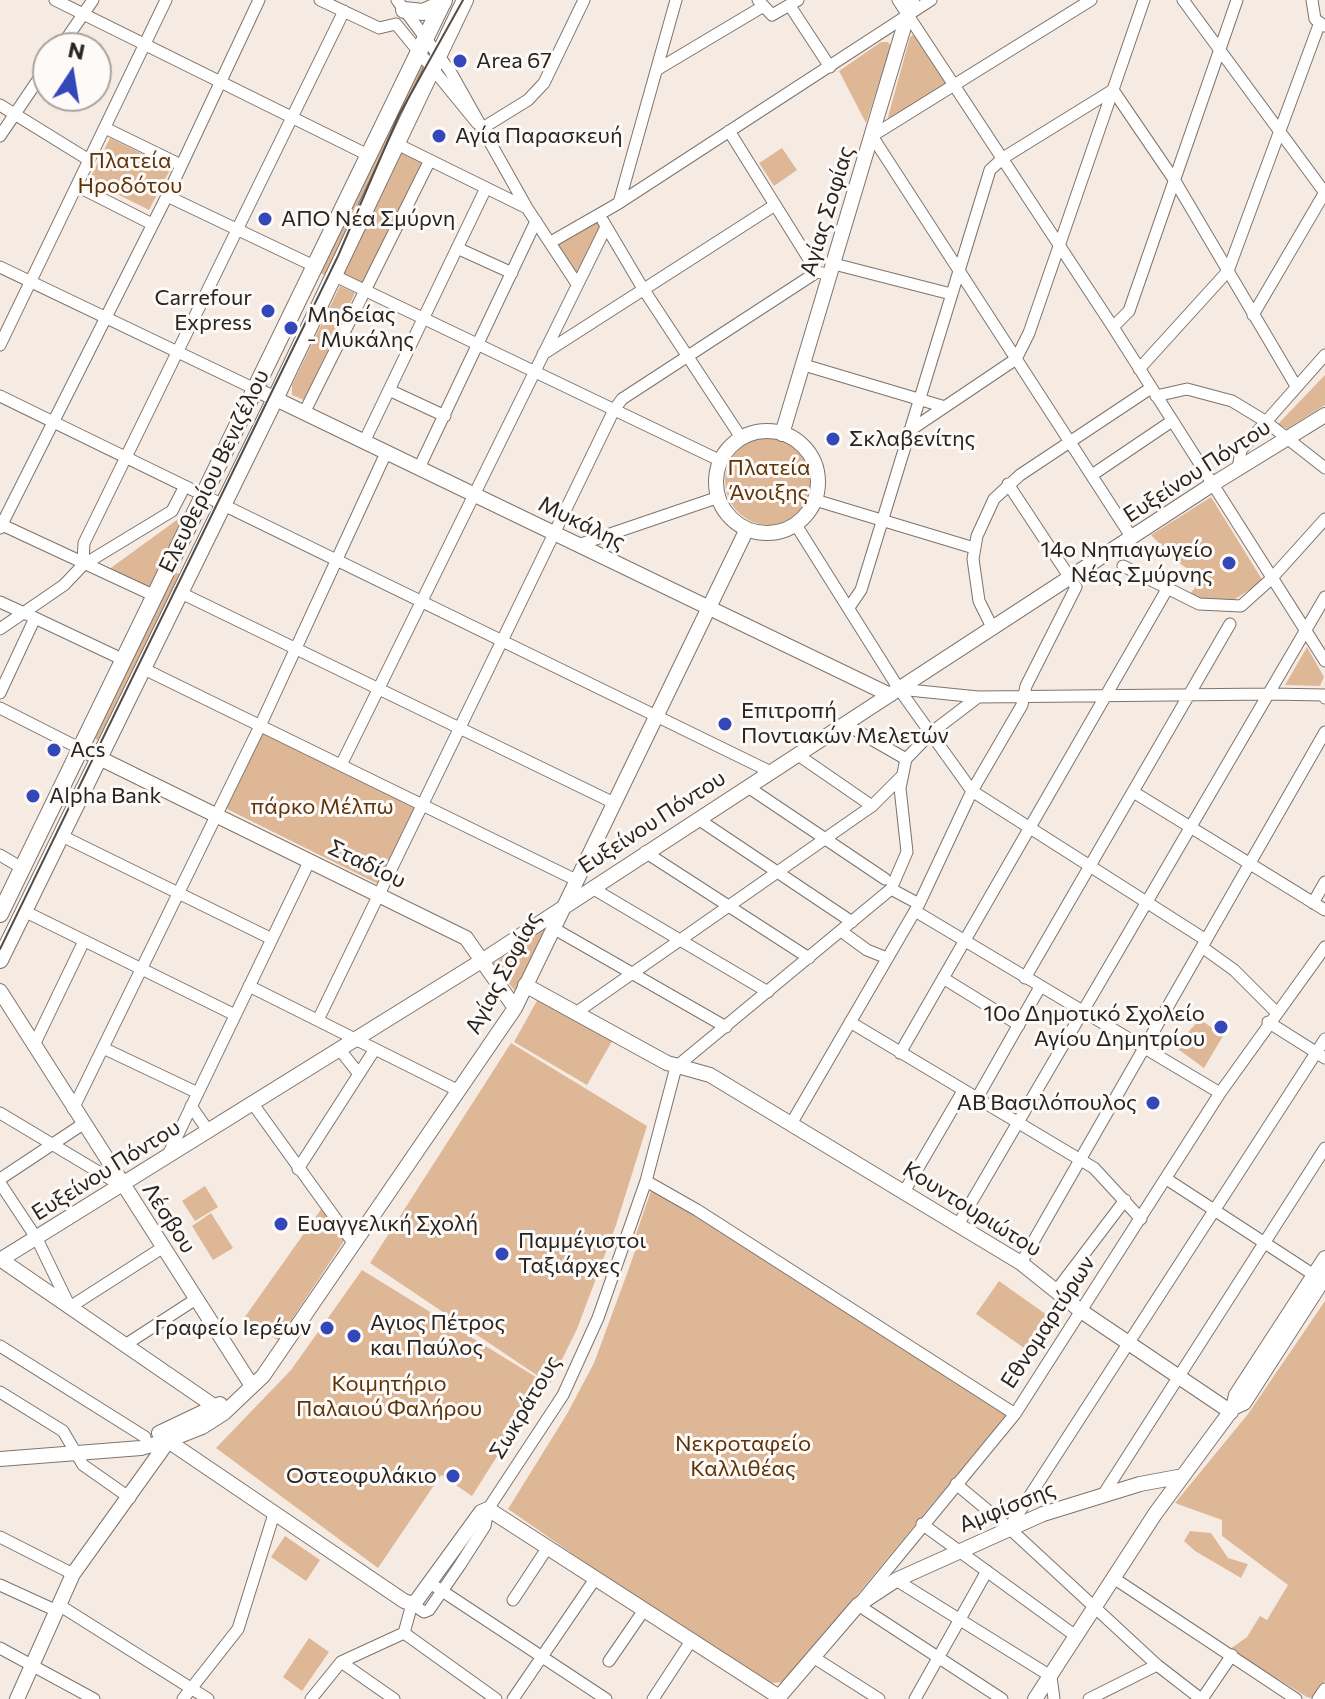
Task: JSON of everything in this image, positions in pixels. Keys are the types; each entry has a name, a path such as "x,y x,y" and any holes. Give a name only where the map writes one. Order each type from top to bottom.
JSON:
{"main road":[{"name":"Ελευθερίου Βενιζέλου","path":"0,960 275,399 465,0"},
{"name":"Ελευθερίου Βενιζέλου","path":"0,914 444,1"},
{"path":"399,11 423,12 444,1"}],"street":[{"path":"55,0 368,155"},
{"path":"71,32 93,0"},
{"path":"0,345 166,0"},
{"path":"155,596 0,526 167,196 259,0"},
{"path":"320,0 379,28 399,11 421,44 476,112 479,126 527,208 577,284"},
{"path":"479,126 528,100 544,83 584,0"},
{"path":"619,203 676,0"},
{"path":"898,0 910,7 955,85 1325,661"},
{"path":"551,242 619,203 830,67 910,7 931,0"},
{"path":"1091,0 872,136 1132,538"},
{"path":"909,431 1016,359 1029,333 1144,0"},
{"path":"1183,0 1325,193 1253,315"},
{"path":"1113,327 1129,311 1237,0"},
{"path":"1139,369 1228,271 1322,25 1312,0"},
{"path":"658,69 760,4 772,15 794,3 830,67"},
{"name":"Αγίας Σοφίας","path":"782,434 804,365 827,270 872,136 910,7"},
{"path":"83,565 84,543 344,11"},
{"path":"0,136 32,89"},
{"path":"850,606 861,590 990,170 1003,158 1113,90"},
{"path":"1113,90 1175,181 1296,386"},
{"path":"0,105 89,160"},
{"path":"105,128 181,165"},
{"path":"729,131 775,205 827,270 951,294"},
{"path":"395,143 527,208"},
{"path":"304,413 430,160"},
{"path":"77,186 152,224"},
{"path":"364,442 486,188"},
{"path":"167,196 314,266"},
{"path":"542,354 642,287 775,205"},
{"path":"599,214 642,287 742,439"},
{"path":"419,468 536,221"},
{"path":"341,765 606,227"},
{"path":"457,248 512,273"},
{"path":"0,267 255,389"},
{"path":"318,1020 614,410 622,399 686,356 827,270"},
{"path":"333,275 721,461"},
{"path":"1238,469 1241,450 1325,355"},
{"path":"804,365 945,407"},
{"name":"Μυκάλης","path":"255,389 708,608 894,692"},
{"path":"389,390 445,416"},
{"path":"993,629 979,601 974,548 988,510 1008,484 1069,441 1154,392 1203,391 1232,401 1265,421 1325,468"},
{"path":"0,396 340,559 502,642 657,714 771,772"},
{"name":"Ευξείνου Πόντου","path":"0,1259 484,963 565,904 1213,484 1325,415"},
{"path":"1092,475 1172,421"},
{"path":"759,432 782,434 799,442 811,457 818,476 815,500 796,525 772,533 747,529 729,516 719,497 716,480 721,461 742,439 759,432"},
{"path":"73,1109 340,559 386,453"},
{"path":"791,1124 917,908 972,791 1026,696 1026,686 1076,587 1008,484"},
{"path":"0,629 30,616 83,565 172,511 185,486"},
{"path":"578,545 719,497"},
{"path":"815,500 974,548"},
{"path":"1123,566 1166,591 1199,604 1226,608 1241,606 1271,579 1325,519"},
{"path":"796,525 850,606 894,692 932,732 972,791 1147,902 1204,943 1234,970 1272,1017 1321,1055"},
{"name":"Αγίας Σοφίας","path":"167,1435 202,1427 224,1413 273,1363 515,1008 747,529"},
{"path":"900,1053 1166,591"},
{"path":"179,592 614,803"},
{"path":"958,1225 1325,597"},
{"path":"0,602 124,660"},
{"path":"0,693 30,616"},
{"path":"1025,978 1135,793 1230,624"},
{"path":"142,668 424,806 589,877 680,939 768,992"},
{"path":"894,692 978,697 1190,694 1325,697"},
{"path":"676,1067 852,922 888,884 907,852 901,777 906,759 932,732 978,697"},
{"name":"Σταδίου","path":"0,708 466,938 515,1008"},
{"path":"845,724 906,759"},
{"path":"1021,1263 1325,732"},
{"path":"798,755 872,806"},
{"path":"577,1012 872,806 901,777"},
{"path":"748,787 964,941 1220,1093"},
{"path":"1135,793 1325,910"},
{"path":"698,819 852,922"},
{"path":"62,836 272,939"},
{"path":"645,852 809,958"},
{"path":"0,855 22,868"},
{"path":"166,1159 310,860"},
{"path":"1313,903 1325,882"},
{"path":"24,911 235,1015"},
{"path":"553,928 726,1027"},
{"path":"841,931 867,950 887,958"},
{"path":"34,1045 84,941"},
{"name":"Εθνομαρτύρων","path":"778,1698 1015,1414 1168,1180 1220,1093 1325,947"},
{"path":"943,978 1019,1025"},
{"name":"Κουντουριώτου","path":"525,985 676,1067 710,1075 1021,1263 1081,1311 1232,1410"},
{"path":"249,986 459,1091"},
{"path":"976,1100 1040,987"},
{"name":"Λέσβου","path":"0,991 252,1386"},
{"path":"850,1022 1101,1173 1141,1219"},
{"path":"1009,1528 1215,1211 1321,1055 1325,1039"},
{"path":"103,1048 198,1093"},
{"path":"298,1169 375,1049"},
{"path":"340,1050 359,1074"},
{"name":"Σωκράτους","path":"404,1633 412,1604 436,1586 481,1512 488,1509 563,1395 598,1318 646,1181 676,1067"},
{"path":"904,1192 963,1091"},
{"path":"253,1104 354,1244"},
{"path":"191,1106 209,1132"},
{"path":"0,1113 50,1146 122,1186"},
{"path":"70,1307 37,1239 0,1181 83,1124"},
{"path":"1103,1495 1325,1148"},
{"path":"1168,1180 1320,1276"},
{"path":"646,1181 697,1210 1015,1414"},
{"path":"1056,1291 1125,1200"},
{"path":"70,1307 162,1248"},
{"path":"1035,1699 1183,1476 1232,1410 1236,1395 1320,1276 1325,1258"},
{"path":"0,1259 214,1406"},
{"path":"125,1345 196,1299"},
{"path":"0,1346 145,1437"},
{"path":"0,1392 63,1431 83,1465 130,1498"},
{"name":"Αγίας Σοφίας","path":"167,1435 214,1406 236,1399"},
{"path":"198,1462 195,1441 202,1427"},
{"path":"0,1459 141,1448 167,1435"},
{"path":"17,1699 73,1574 130,1498 167,1435"},
{"path":"123,1448 145,1437 167,1435 198,1462 412,1604"},
{"name":"Αμφίσσης","path":"858,1605 896,1580 1009,1528 1103,1495 1183,1476"},
{"path":"956,1484 1009,1528 1157,1665 1201,1699 1232,1655"},
{"path":"488,1509 778,1698"},
{"path":"183,1699 238,1629 274,1514"},
{"path":"922,1524 1077,1637"},
{"path":"0,1537 73,1574"},
{"path":"513,1600 548,1547"},
{"path":"915,1699 987,1571"},
{"path":"513,1699 595,1579"},
{"path":"1115,1579 1296,1699"},
{"path":"896,1580 1051,1677 1054,1699"},
{"path":"0,1585 58,1608 208,1699"},
{"path":"436,1586 606,1699"},
{"path":"858,1605 1002,1699"},
{"path":"609,1661 644,1610"},
{"path":"311,1699 341,1662 404,1633 496,1699"},
{"path":"653,1699 691,1641"},
{"path":"0,1648 33,1663 94,1699"},
{"path":"813,1657 879,1699"},
{"path":"341,1662 394,1699"},
{"path":"1089,1699 1157,1665"},
{"path":"1318,1699 1325,1689"}],"green space":[{"path":"913,35 921,37 948,82 891,120 888,117"},
{"path":"881,42 888,42 891,47 866,123 839,71"},
{"path":"417,57 427,68 381,157 329,277 314,270"},
{"name":"Πλατεία Ηροδότου","path":"110,138 171,168 149,210 89,180"},
{"path":"396,147 423,162 363,284 338,274"},
{"path":"782,148 797,170 774,186 759,163"},
{"path":"599,214 606,227 577,284 551,242"},
{"path":"340,286 355,293 304,400 292,395 292,385"},
{"path":"1325,375 1325,405 1287,429 1278,424"},
{"name":"Πλατεία Άνοιξης","path":"769,437 786,441 800,450 809,464 813,481 809,498 800,512 786,521 769,525 752,521 738,512 729,498 725,481 729,464 738,450 752,441"},
{"path":"1211,497 1263,581 1229,603 1204,600 1190,594 1202,579 1175,560 1151,535"},
{"path":"185,514 188,515 152,590 108,570"},
{"path":"170,570 184,576 102,744 90,734"},
{"path":"1307,647 1324,677 1320,686 1285,685"},
{"name":"πάρκο Μέλπω","path":"264,730 419,806 380,885 225,808"},
{"path":"550,922 515,991 493,964"},
{"path":"539,997 615,1036 587,1085 514,1042"},
{"path":"1200,1019 1223,1036 1204,1068 1175,1047"},
{"path":"511,1043 647,1126 616,1225 577,1329 550,1384 370,1263"},
{"path":"205,1186 218,1207 195,1221 182,1201"},
{"name":"Νεκροταφείο Καλλιθέας","path":"652,1188 1006,1415 785,1682 771,1683 636,1598 508,1509 567,1414 594,1363 636,1248 632,1246"},
{"path":"322,1208 346,1238 278,1340 242,1321"},
{"path":"211,1213 233,1248 213,1260 192,1226"},
{"name":"Κοιμητήριο Παλαιού Φαλήρου","path":"362,1270 544,1382 472,1496 441,1475 378,1568 216,1448 291,1370"},
{"path":"999,1281 1054,1320 1031,1353 976,1314"},
{"path":"1325,1301 1325,1681 1312,1698 1230,1649 1247,1637 1260,1616 1267,1620 1288,1585 1222,1536 1222,1520 1175,1503 1248,1414"},
{"path":"1190,1531 1211,1533 1228,1558 1248,1564 1241,1578 1184,1541"},
{"path":"285,1536 320,1560 306,1581 271,1557"},
{"path":"309,1638 329,1652 302,1691 283,1677"}],"tram line":[{"path":"0,949 338,256 399,115 463,0"}],"place":[{"name":"Area 67","path":"460,61"},
{"name":"Αγία Παρασκευή","path":"439,136"},
{"name":"ΑΠΟ Νέα Σμύρνη","path":"265,219"},
{"name":"Carrefour Express","path":"268,311"},
{"name":"Μηδείας - Μυκάλης","path":"291,328"},
{"name":"Σκλαβενίτης","path":"833,439"},
{"name":"14ο Νηπιαγωγείο Νέας Σμύρνης","path":"1229,563"},
{"name":"Επιτροπή Ποντιακών Μελετών","path":"725,724"},
{"name":"Acs","path":"54,750"},
{"name":"Alpha Bank","path":"33,796"},
{"name":"10ο Δημοτικό Σχολείο Αγίου Δημητρίου","path":"1221,1027"},
{"name":"ΑΒ Βασιλόπουλος","path":"1153,1103"},
{"name":"Ευαγγελική Σχολή","path":"281,1224"},
{"name":"Παμμέγιστοι Ταξιάρχες","path":"502,1254"},
{"name":"Γραφείο Ιερέων","path":"327,1328"},
{"name":"Αγιος Πέτρος και Παύλος","path":"354,1336"},
{"name":"Οστεοφυλάκιο","path":"453,1476"}]}
